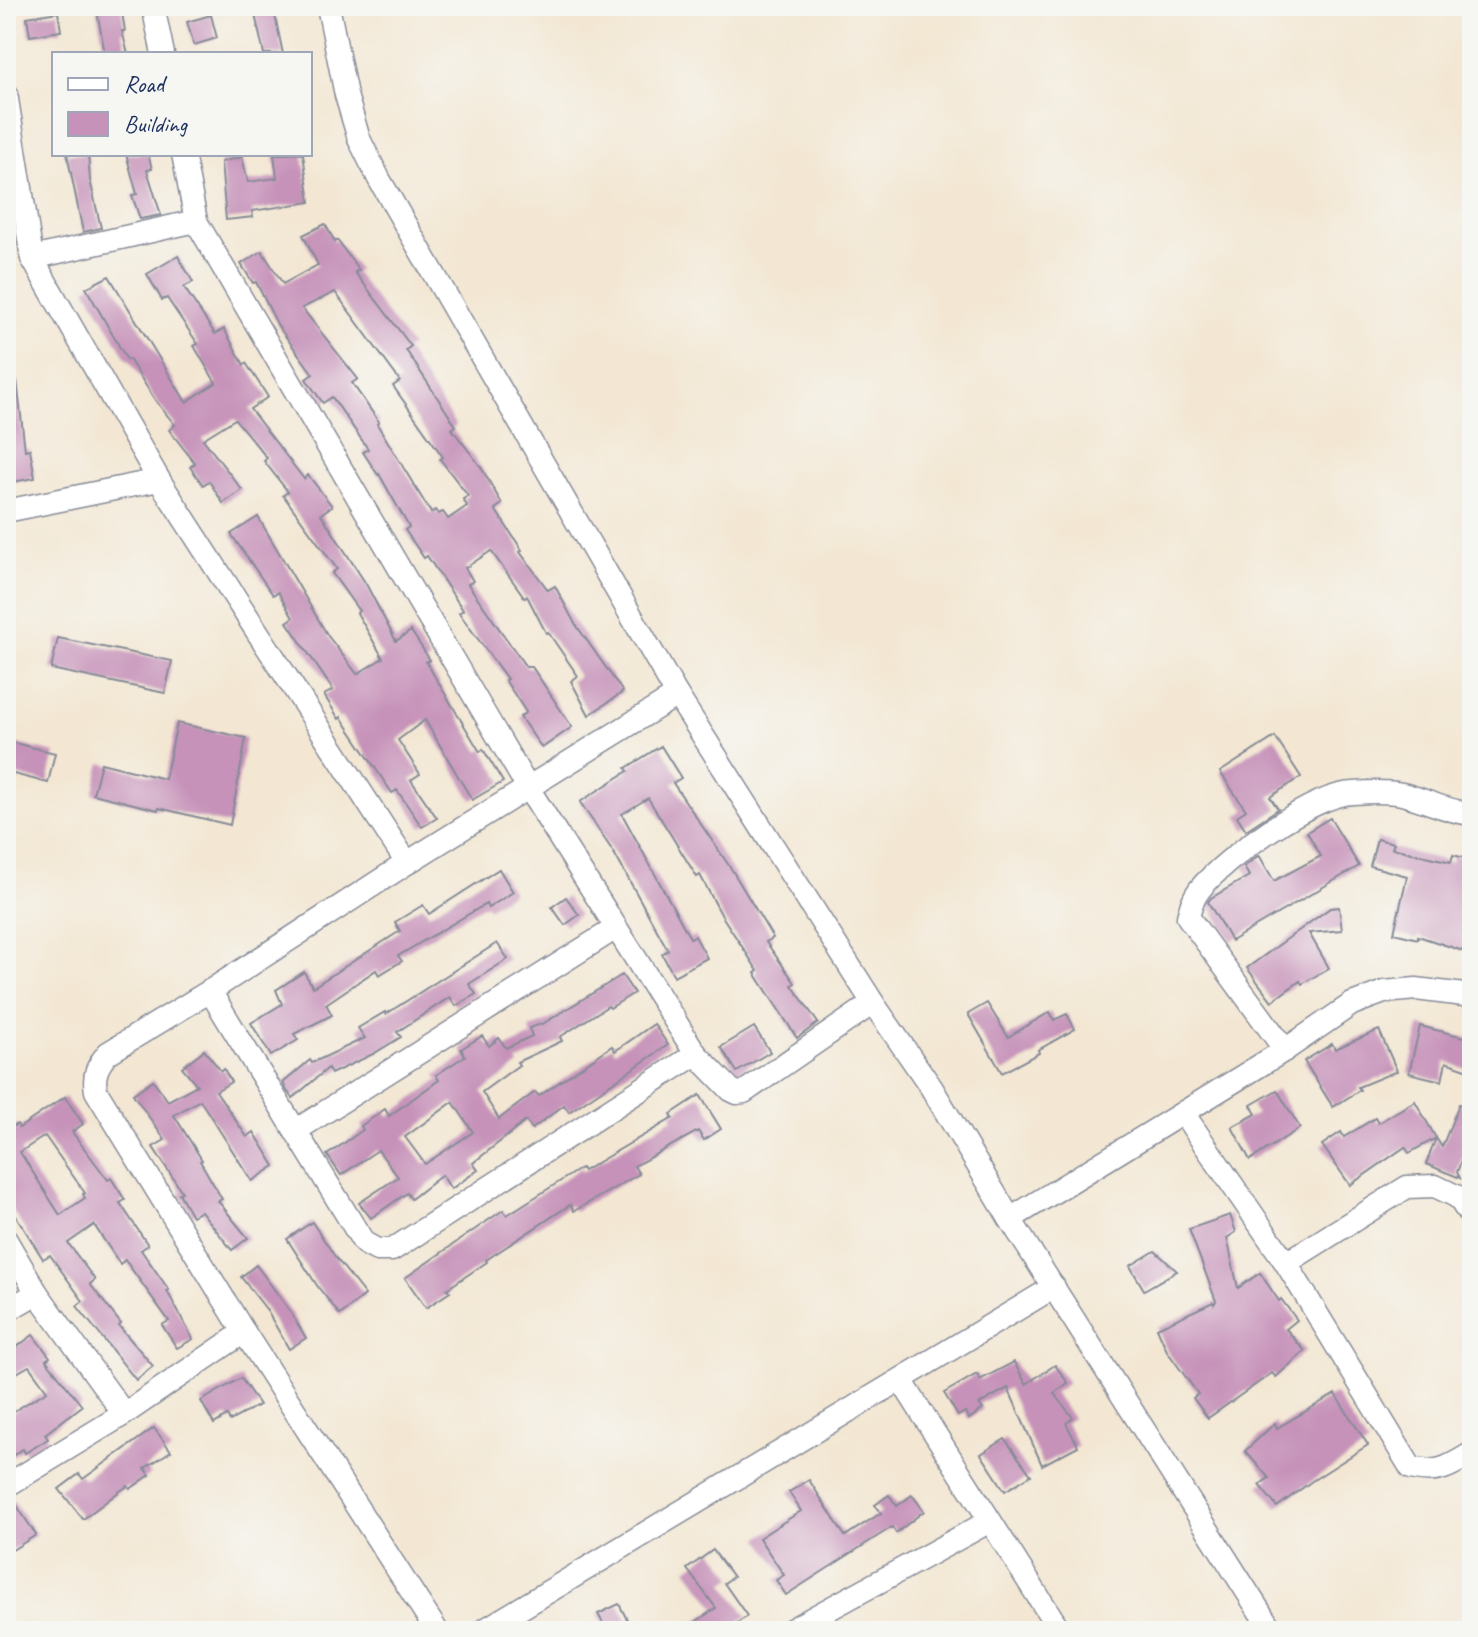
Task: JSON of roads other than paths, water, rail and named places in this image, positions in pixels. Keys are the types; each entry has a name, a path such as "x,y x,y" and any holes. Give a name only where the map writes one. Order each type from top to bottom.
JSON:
{"street":[{"path":"153,6 163,52"},
{"path":"328,6 346,95 359,139 379,179 677,695 873,1003 931,1087 1010,1219 1272,1631"},
{"path":"6,93 32,258 159,480 407,863"},
{"path":"183,156 196,221 528,788 696,1054 731,1090 744,1092 873,1003"},
{"path":"32,258 196,221"},
{"path":"6,511 159,480"},
{"path":"437,1631 244,1332 96,1091 94,1079 98,1065 108,1053 677,695"},
{"path":"1285,1050 1188,917 1192,901 1201,888 1258,839 1331,797 1349,793 1393,793 1434,807 1472,814"},
{"path":"295,1131 616,928"},
{"path":"1010,1219 1285,1050 1352,1004 1384,992 1416,989 1472,996"},
{"path":"210,991 364,1243 377,1250 392,1250 696,1054"},
{"path":"1183,1113 1286,1263 1411,1468 1429,1473 1448,1468 1472,1453"},
{"path":"1286,1263 1407,1187 1435,1186 1458,1197 1472,1218"},
{"path":"6,1240 37,1293 124,1414"},
{"path":"483,1631 1054,1287"},
{"path":"6,1311 37,1293"},
{"path":"6,1486 124,1414 244,1332"},
{"path":"901,1380 1060,1631"},
{"path":"789,1631 990,1521"}]}
